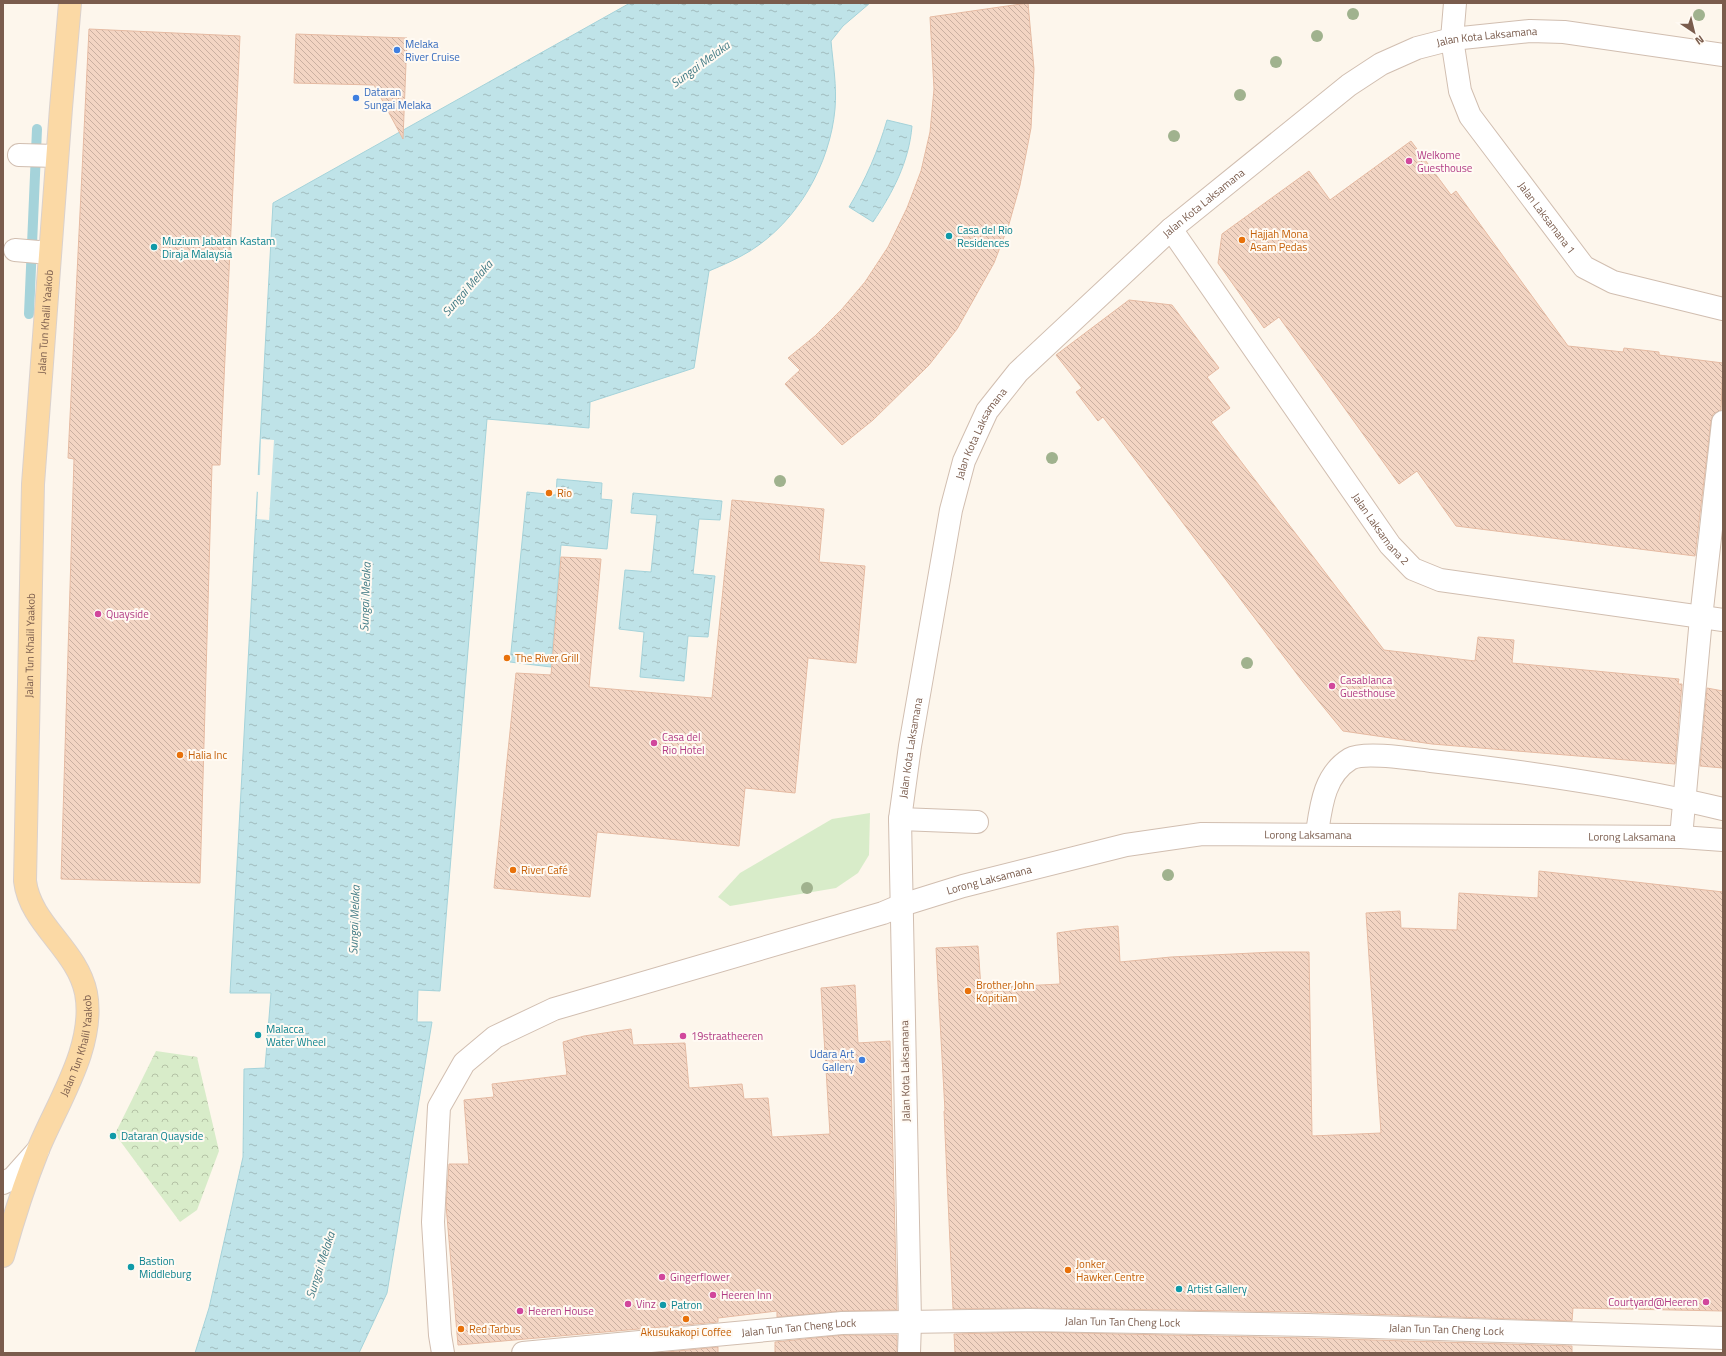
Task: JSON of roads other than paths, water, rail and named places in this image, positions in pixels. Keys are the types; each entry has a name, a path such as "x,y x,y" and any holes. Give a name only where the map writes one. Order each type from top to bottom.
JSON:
{"main road":[{"name":"Jalan Tun Khalil Yaakob","path":"3,1256 21,1193 39,1148 69,1082 84,1040 87,1018 86,994 79,973 66,950 32,907 27,895 25,881 33,484 57,156 70,3"}],"street":[{"name":"Jalan Laksamana 1","path":"1455,3 1452,39 1460,91 1470,116 1584,267 1613,282 1723,309"},
{"name":"Jalan Kota Laksamana","path":"909,1353 910,1322 900,819 910,746 951,510 964,461 987,411 1018,372 1171,229 1349,85 1381,64 1417,48 1452,39 1530,31 1564,32 1723,55"},
{"path":"19,155 57,156"},
{"name":"Jalan Laksamana 2","path":"1171,229 1390,545 1413,569 1440,580 1723,620"},
{"path":"15,250 50,253"},
{"path":"1681,837 1701,618 1723,422"},
{"path":"1317,833 1322,798 1333,775 1351,758 1378,755 1516,771 1723,808"},
{"path":"900,819 977,822"},
{"name":"Lorong Laksamana","path":"444,1353 440,1335 433,1222 439,1107 464,1063 495,1037 554,1009 883,913 902,905 963,886 1126,845 1202,834 1317,833 1681,837 1723,840"},
{"path":"3,1183 13,1178 39,1148"},
{"name":"Jalan Tun Tan Cheng Lock","path":"523,1353 799,1327 910,1322 1029,1320 1166,1322 1723,1338"}],"water":[{"name":"Sungai Melaka","path":"630,3 870,3 843,26 831,41 835,83 835,109 832,130 819,170 809,189 783,224 767,239 745,254 709,271 694,368 590,402 589,428 487,419 440,991 418,990 417,1022 432,1022 387,1293 359,1353 195,1353 209,1308 243,1157 244,1069 265,1068 271,993 230,993 273,203"},
{"path":"887,120 912,126 904,164 893,188 873,222 849,207 871,165"},
{"path":"557,479 602,483 601,499 612,500 607,549 561,545 551,667 510,662 527,492 556,495"},
{"path":"633,493 722,501 720,520 699,519 693,574 715,576 708,637 688,636 684,681 640,677 644,632 619,629 625,570 651,572 657,515 631,513"}],"waterway":[{"path":"29,314 37,129"}],"place":[{"name":"Melaka River Cruise","path":"397,50"},
{"name":"Dataran Sungai Melaka","path":"356,98"},
{"name":"Welkome Guesthouse","path":"1409,161"},
{"name":"Casa del Rio Residences","path":"949,236"},
{"name":"Hajjah Mona Asam Pedas","path":"1242,240"},
{"name":"Muzium Jabatan Kastam Diraja Malaysia","path":"154,247"},
{"name":"Rio","path":"549,493"},
{"name":"Quayside","path":"98,614"},
{"name":"The River Grill","path":"507,658"},
{"name":"Casablanca Guesthouse","path":"1332,686"},
{"name":"Casa del Rio Hotel","path":"654,743"},
{"name":"Halia Inc","path":"180,755"},
{"name":"River Café","path":"513,870"},
{"name":"Brother John Kopitiam","path":"968,991"},
{"name":"Malacca Water Wheel","path":"258,1035"},
{"name":"19straatheeren","path":"683,1036"},
{"name":"Udara Art Gallery","path":"862,1060"},
{"name":"Dataran Quayside","path":"113,1136"},
{"name":"Bastion Middleburg","path":"131,1267"},
{"name":"Jonker Hawker Centre","path":"1068,1270"},
{"name":"Gingerflower","path":"662,1277"},
{"name":"Artist Gallery","path":"1179,1289"},
{"name":"Heeren Inn","path":"713,1295"},
{"name":"Courtyard@Heeren","path":"1706,1302"},
{"name":"Vinz","path":"628,1304"},
{"name":"Patron","path":"663,1305"},
{"name":"Heeren House","path":"520,1311"},
{"name":"Akusukakopi Coffee","path":"686,1319"},
{"name":"Red Tarbus","path":"461,1329"}]}
